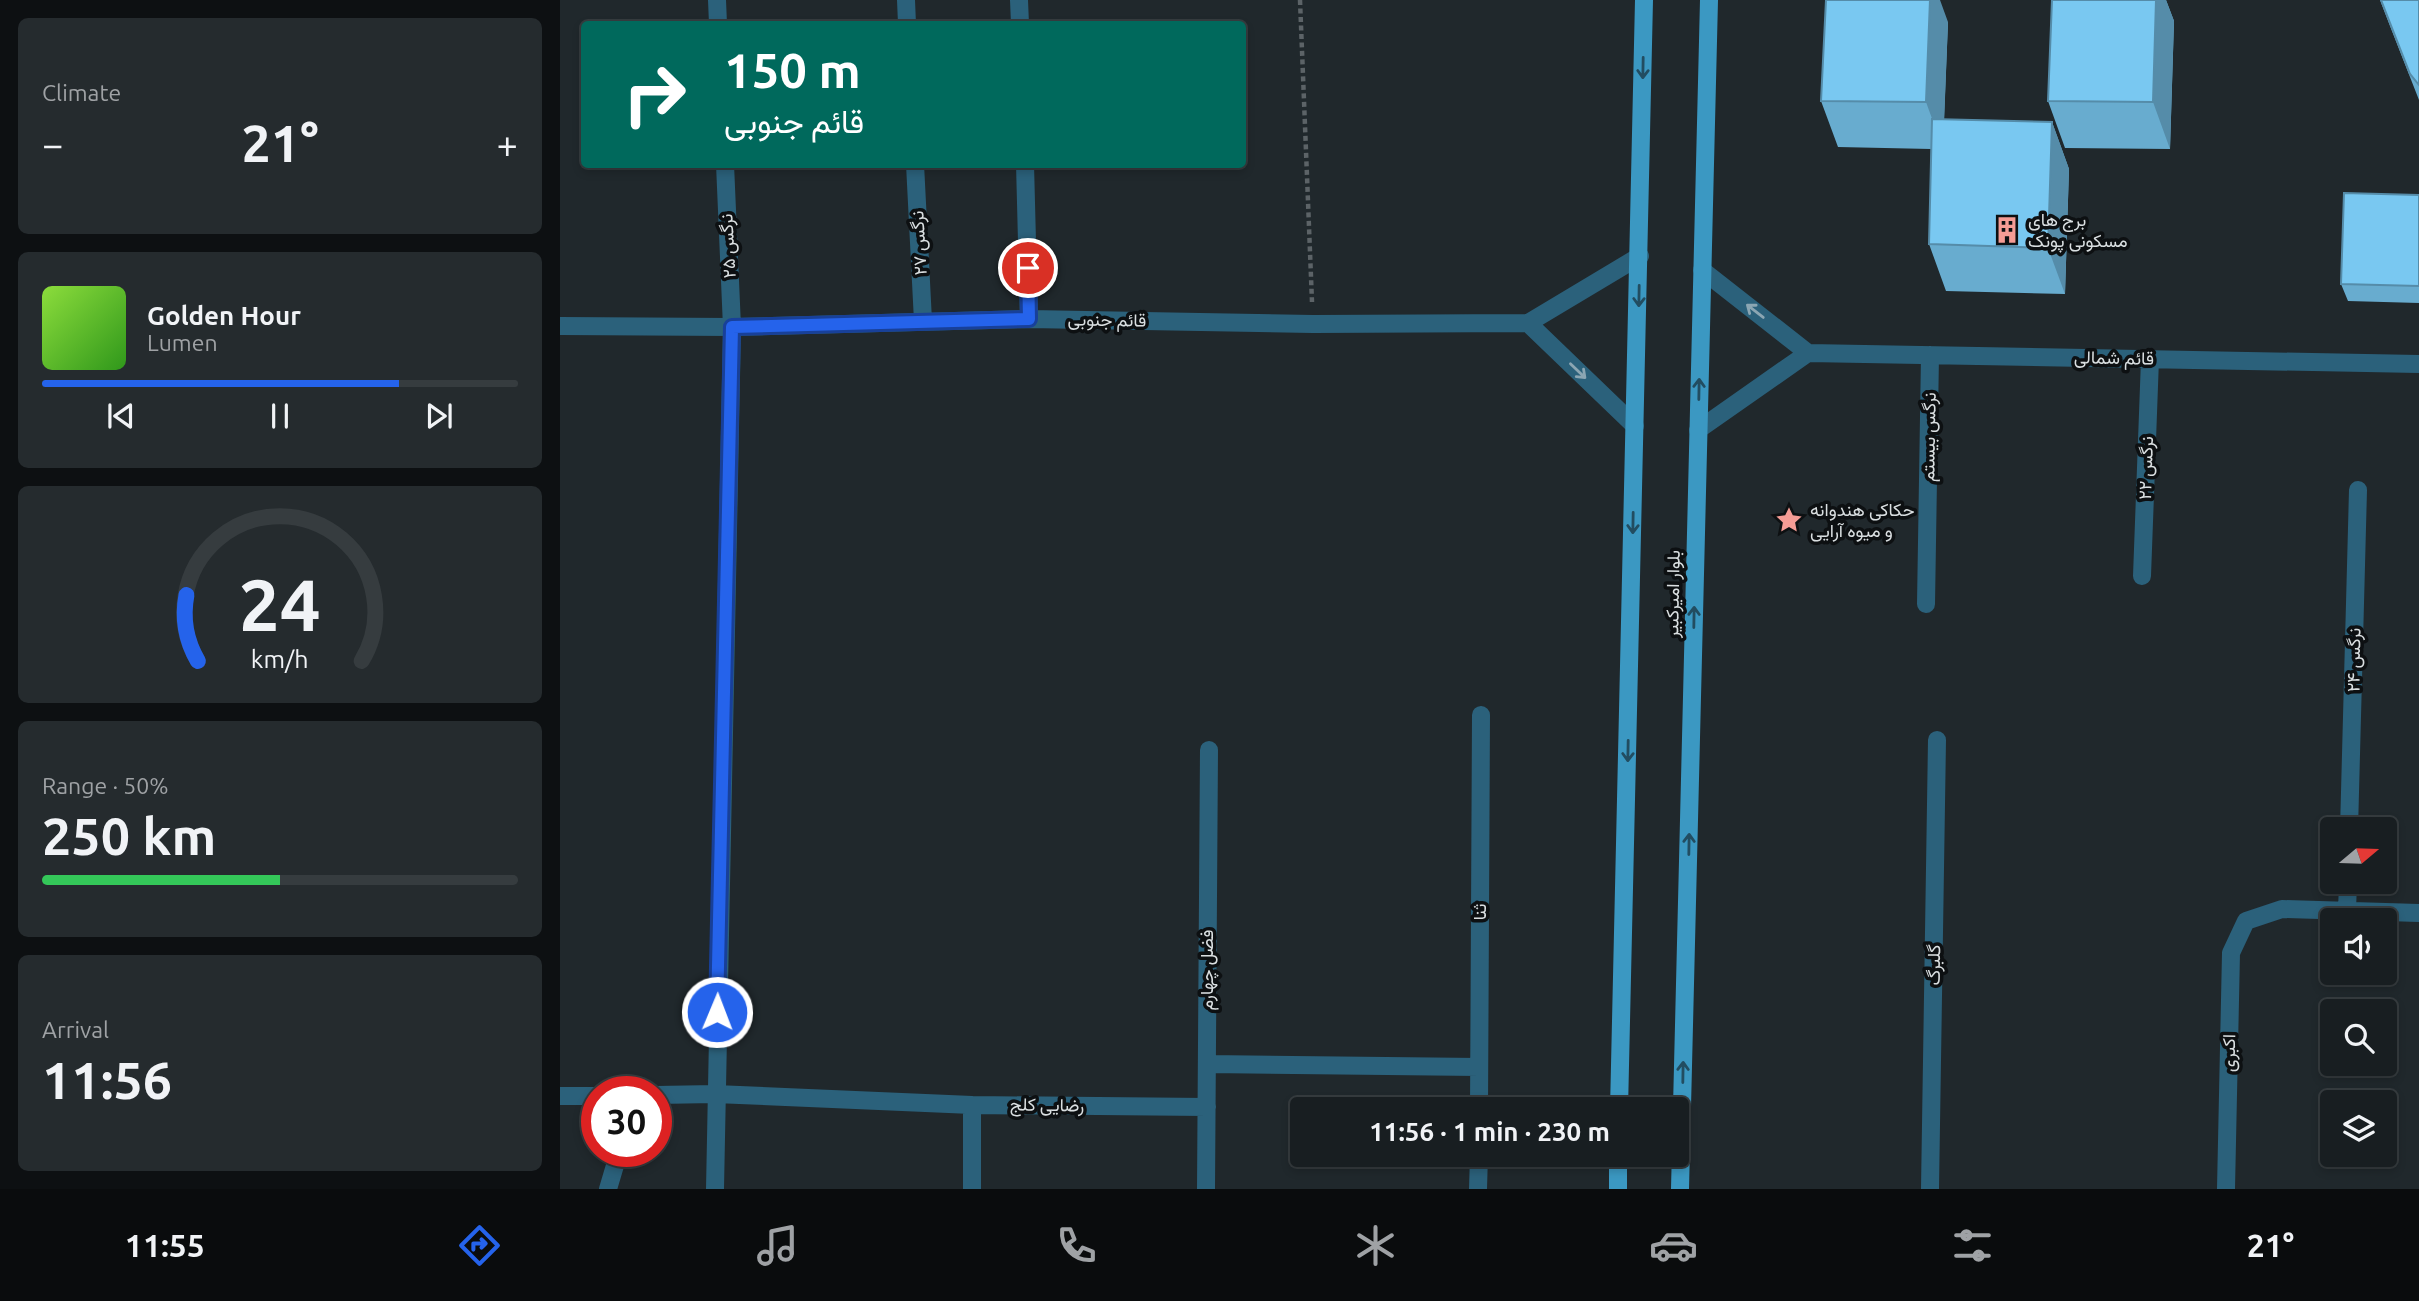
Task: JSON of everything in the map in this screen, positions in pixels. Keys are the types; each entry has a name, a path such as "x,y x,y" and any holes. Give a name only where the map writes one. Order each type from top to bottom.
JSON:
{"main road":[{"path":"1619,1097 1644,0"},
{"name":"بلوار امیرکبیر","path":"1680,1189 1709,0"},
{"path":"1618,1167 1618,1189"}],"street":[{"path":"717,0 718,21"},
{"path":"906,0 907,21"},
{"path":"1019,0 1020,21"},
{"name":"نرگس ۲۵","path":"715,1189 732,327 724,168"},
{"name":"نرگس ۲۷","path":"915,168 923,321"},
{"path":"1025,168 1029,319"},
{"path":"1636,426 1528,323 1640,256"},
{"path":"1698,430 1808,353 1702,270"},
{"name":"قائم جنوبی","path":"560,326 732,327 1029,319 1313,324 1528,323"},
{"name":"قائم شمالی","path":"1808,353 2419,364"},
{"name":"نرگس بیستم","path":"1926,604 1930,355"},
{"name":"نرگس ۲۲","path":"2142,576 2150,359"},
{"name":"نرگس ۲۴","path":"2349,817 2358,490"},
{"name":"ثنا","path":"1479,1097 1481,715"},
{"name":"گلبرگ","path":"1930,1189 1937,740"},
{"name":"فضل چهارم","path":"1206,1189 1209,750"},
{"name":"اکبری","path":"2226,1189 2231,953 2246,921 2282,909 2320,910"},
{"path":"2397,912 2419,913"},
{"path":"1207,1064 1479,1067"},
{"name":"رضایی کلج","path":"672,1095 715,1094 972,1105 1207,1107"},
{"path":"560,1096 581,1096"},
{"path":"972,1105 972,1189"},
{"path":"608,1189 615,1167"},
{"path":"1478,1189 1479,1167"}],"path":[{"path":"1300,0 1313,324"}],"building":[{"path":"1826,0 1930,0 1926,102 1821,101"},
{"path":"2052,0 2156,0 2153,102 2048,101"},
{"path":"2381,0 2419,0 2419,85 2410,74"},
{"path":"1932,119 2052,122 2048,248 1929,244"},
{"path":"2344,193 2419,195 2419,286 2341,284"}],"place":[{"name":"برج های مسکونی پونک","path":"2007,230"},
{"name":"حکاکی هندوانه و میوه آرایی","path":"1789,520"}],"route":[{"path":"717,1012 732,327 1029,319 1028,268"}]}
